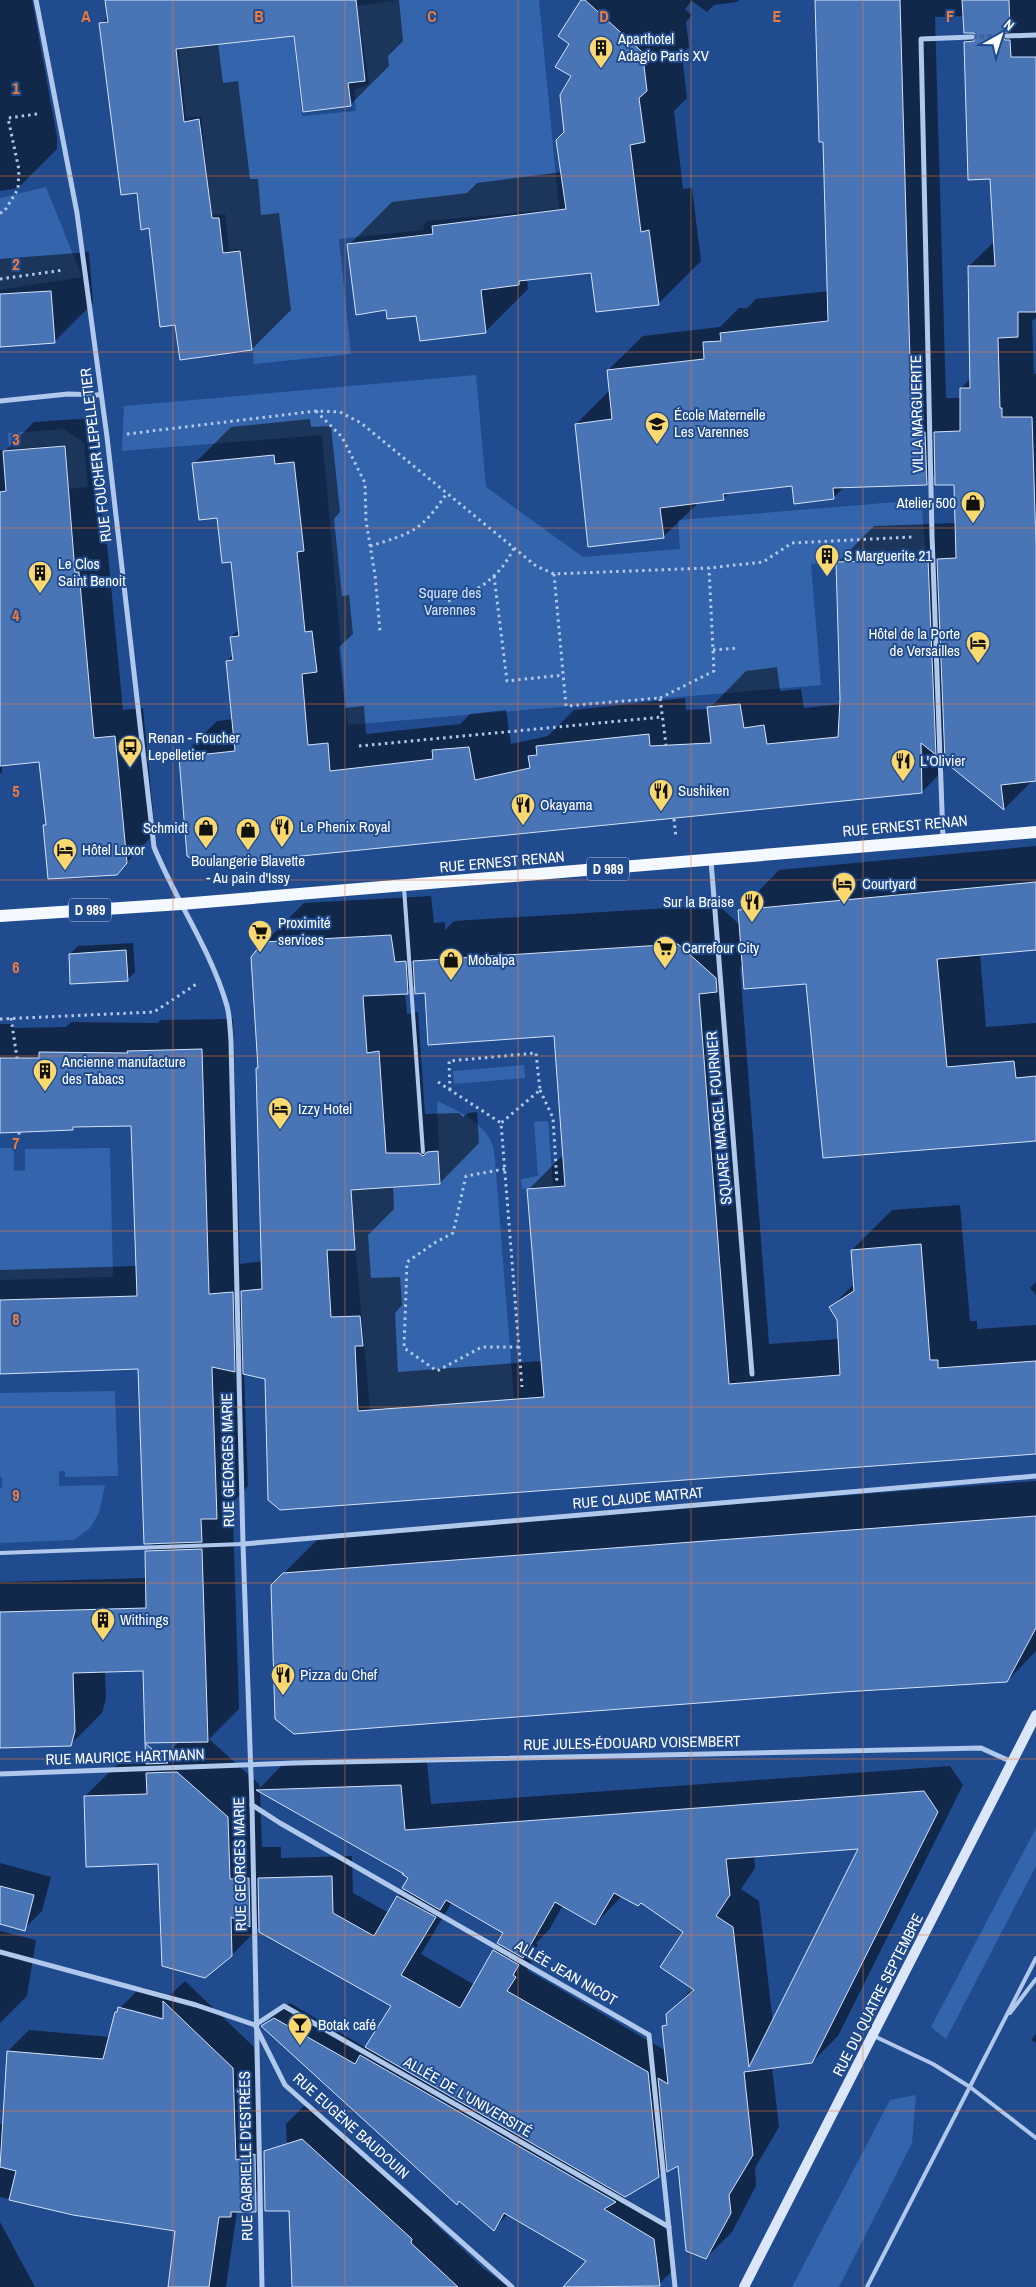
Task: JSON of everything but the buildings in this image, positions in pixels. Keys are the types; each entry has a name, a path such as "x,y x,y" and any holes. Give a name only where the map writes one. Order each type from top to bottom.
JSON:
{"main road":[{"name":"RUE ERNEST RENAN","path":"0,916 404,886 943,838 1036,832"}],"street":[{"name":"RUE FOUCHER LEPELLETIER","path":"36,0 77,213 101,395 154,848 181,904"},
{"path":"1007,36 1036,34"},
{"name":"VILLA MARGUERITE","path":"943,838 932,536 922,39 972,37"},
{"path":"0,401 68,394 101,395"},
{"name":"SQUARE MARCEL FOURNIER","path":"711,860 752,1374"},
{"name":"RUE GEORGES MARIE","path":"181,904 216,972 228,1008 231,1041 243,1544 252,1805 255,2025"},
{"name":"RUE CLAUDE MATRAT","path":"243,1544 1036,1476"},
{"name":"RUE DU QUATRE SEPTEMBRE","path":"744,2287 874,2036 1036,1715"},
{"name":"RUE JULES-ÉDOUARD VOISEMBERT","path":"250,1765 981,1748 1012,1762"},
{"name":"RUE MAURICE HARTMANN","path":"0,1774 250,1765"},
{"name":"ALLÉE JEAN NICOT","path":"252,1805 280,1823 649,2035 675,2287"},
{"path":"0,1952 187,2003 255,2025"},
{"name":"ALLÉE DE L'UNIVERSITÉ","path":"255,2025 284,2006 669,2227"},
{"name":"RUE GABRIELLE D'ESTRÉES","path":"255,2025 262,2287"},
{"name":"RUE EUGÈNE BAUDOUIN","path":"255,2025 284,2085 512,2287"}],"lane":[{"path":"404,886 424,1152"},
{"path":"0,1552 243,1544"},
{"path":"867,2287 1036,1958"},
{"path":"1004,2020 1036,1979"},
{"path":"874,2036 933,2064 970,2087 1036,2138"}],"path":[{"path":"0,213 4,212 18,189 19,170 8,118 57,110"},
{"path":"0,279 84,267"},
{"path":"106,437 316,411 340,412 361,423 536,566 554,574 710,568 762,562 792,543 932,536"},
{"path":"316,411 342,437 365,483 366,521 380,631"},
{"path":"370,546 413,531 430,518 447,493"},
{"path":"448,601 470,594 488,582 507,561 514,548"},
{"path":"554,574 566,706 660,698 714,671 710,568"},
{"path":"494,576 508,681 563,675"},
{"path":"713,650 738,648"},
{"path":"660,698 666,745"},
{"path":"359,746 662,717"},
{"path":"0,1019 154,1012 203,981"},
{"path":"12,1018 16,1058"},
{"path":"450,1090 449,1061 536,1053 540,1090 553,1118 557,1182"},
{"path":"417,1068 501,1124"},
{"path":"501,1124 540,1090"},
{"path":"501,1124 522,1387"},
{"path":"19,1132 19,1145"},
{"path":"505,1169 466,1176 453,1233 407,1262 404,1348 437,1371 482,1347 518,1347"}],"green space":[{"path":"397,0 539,0 559,209 426,221 423,230 339,239 351,354 254,364 241,249 229,250 225,214 212,215 201,116 186,118 178,47 293,34 302,116 356,111 354,90 369,84 357,6"},
{"path":"46,187 82,277 0,290 0,198"},
{"name":"Square des Varennes","path":"476,375 486,487 583,557 680,549 678,520 921,500 926,554 811,564 821,685 348,725 322,435 122,451 124,406"},
{"path":"64,429 84,443 88,487 69,489 66,445 9,449 8,433"},
{"path":"524,1065 525,1078 454,1084 453,1071"},
{"path":"437,1101 459,1112 480,1126 490,1139 493,1147 514,1399 370,1410 350,1190 440,1184"},
{"path":"548,1121 553,1186 522,1189 521,1179 538,1176 534,1122"},
{"path":"0,1148 14,1148 14,1171 25,1170 25,1149 110,1148 113,1277 0,1280"},
{"path":"115,1391 118,1476 65,1477 65,1471 59,1471 59,1486 105,1485 99,1513 90,1528 74,1540 0,1543 0,1488 2,1488 2,1477 0,1477 0,1393"},
{"path":"1036,1828 1036,1866 946,2039 931,2027"},
{"path":"916,2095 912,2143 839,2287 792,2287 890,2100"}],"tunnel":[{"path":"972,37 1007,36"}],"place":[{"name":"Aparthotel Adagio Paris XV","path":"601,69"},
{"name":"École Maternelle Les Varennes","path":"657,445"},
{"name":"Atelier 500","path":"973,524"},
{"name":"S Marguerite 21","path":"827,577"},
{"name":"Le Clos Saint Benoit","path":"40,594"},
{"name":"Hôtel de la Porte de Versailles","path":"978,664"},
{"name":"Renan - Foucher Lepelletier","path":"130,768"},
{"name":"L'Olivier","path":"903,782"},
{"name":"Sushiken","path":"661,812"},
{"name":"Okayama","path":"523,826"},
{"name":"Le Phenix Royal","path":"282,848"},
{"name":"Schmidt","path":"206,849"},
{"name":"Boulangerie Blavette - Au pain d'Issy","path":"248,851"},
{"name":"Hôtel Luxor","path":"65,871"},
{"name":"Courtyard","path":"844,905"},
{"name":"Sur la Braise","path":"752,923"},
{"name":"Proximité services","path":"260,953"},
{"name":"Carrefour City","path":"665,969"},
{"name":"Mobalpa","path":"451,981"},
{"name":"Ancienne manufacture des Tabacs","path":"45,1092"},
{"name":"Izzy Hotel","path":"280,1130"},
{"name":"Withings","path":"103,1641"},
{"name":"Pizza du Chef","path":"283,1696"},
{"name":"Botak café","path":"300,2046"}]}
